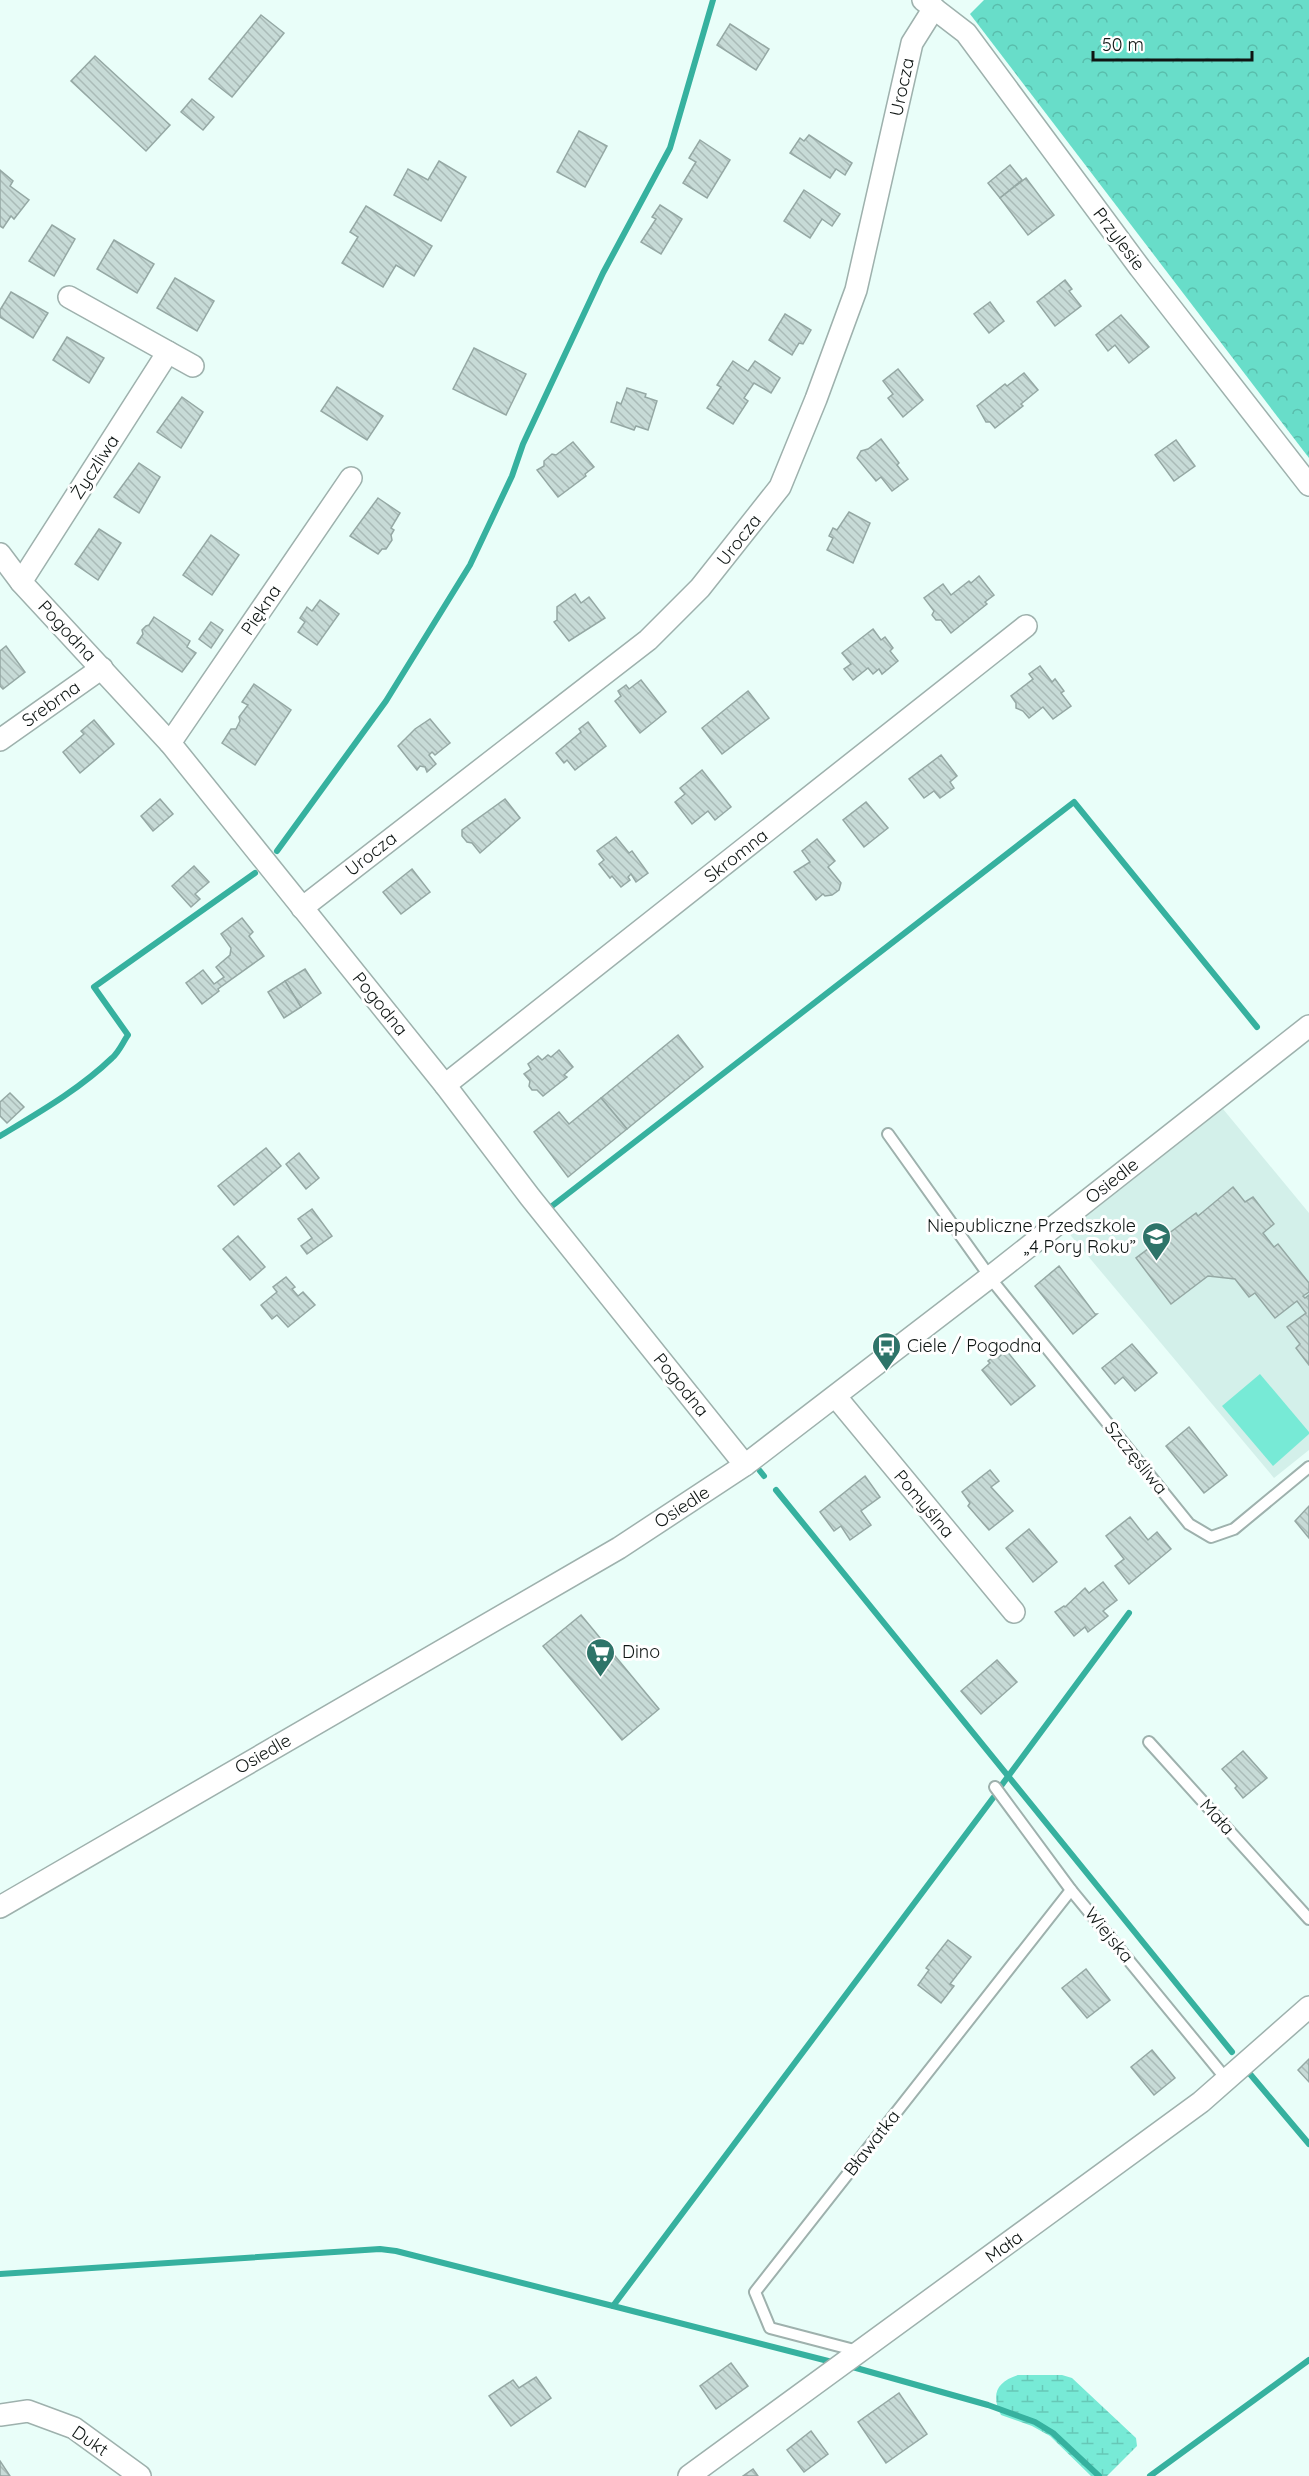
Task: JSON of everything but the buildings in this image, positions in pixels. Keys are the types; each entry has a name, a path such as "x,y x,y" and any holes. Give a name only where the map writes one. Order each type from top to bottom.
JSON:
{"street":[{"name":"Przylesie","path":"928,4 966,33 1140,268 1309,485"},
{"name":"Urocza","path":"302,908 648,640 700,588 780,487 816,399 856,290 912,43 928,4"},
{"path":"69,297 193,366"},
{"name":"Życzliwa","path":"21,582 168,352"},
{"name":"Piękna","path":"170,743 351,477"},
{"name":"Pogodna","path":"0,554 21,582 170,743 446,1085 530,1197 745,1465"},
{"name":"Skromna","path":"446,1085 1026,626"},
{"name":"Srebrna","path":"0,740 102,668"},
{"name":"Osiedle","path":"0,1906 619,1548 745,1465 836,1397 1309,1026"},
{"name":"Pomyślna","path":"836,1397 1014,1612"},
{"name":"Mała","path":"689,2476 1202,2102 1309,2007"},
{"name":"Dukt","path":"0,2415 28,2412 74,2428 140,2476"}],"lane":[{"name":"Szczęśliwa","path":"888,1134 990,1277 1189,1524 1211,1537 1234,1529 1309,1467"},
{"name":"Mała","path":"1149,1742 1309,1919"},
{"name":"Wiejska","path":"995,1787 1071,1890 1227,2080"},
{"name":"Bławatka","path":"861,2352 770,2328 755,2292 1071,1890"}],"shaded area":[{"path":"1223,1109 1309,1213 1309,1450 1274,1478 1067,1231"}],"green space":[{"path":"984,0 1309,0 1309,458 970,14"},
{"path":"1260,1374 1309,1432 1273,1466 1222,1406"},
{"path":"1018,2375 1062,2375 1072,2378 1136,2438 1137,2446 1107,2476 1091,2476 1050,2436 1032,2426 1001,2415 996,2401 1000,2385"}],"waterway":[{"path":"277,851 386,701 470,565 512,476 523,444 603,273 670,148 713,0"},
{"path":"552,1206 1074,802 1257,1027"},
{"path":"0,1136 73,1090 100,1069 121,1047 128,1035 94,987 255,873"},
{"path":"760,1471 764,1476"},
{"path":"776,1490 1232,2052"},
{"path":"1001,1786 1129,1613"},
{"path":"0,2274 380,2249 396,2251 613,2306 993,1798"},
{"path":"1250,2074 1309,2144"},
{"path":"613,2306 836,2363"},
{"path":"1150,2476 1309,2360"},
{"path":"849,2366 988,2405 1035,2422 1053,2433 1099,2476"}],"place":[{"name":"Niepubliczne Przedszkole „4 Pory Roku”","path":"1157,1262"},
{"name":"Ciele / Pogodna","path":"886,1372"},
{"name":"Dino","path":"601,1678"}]}
